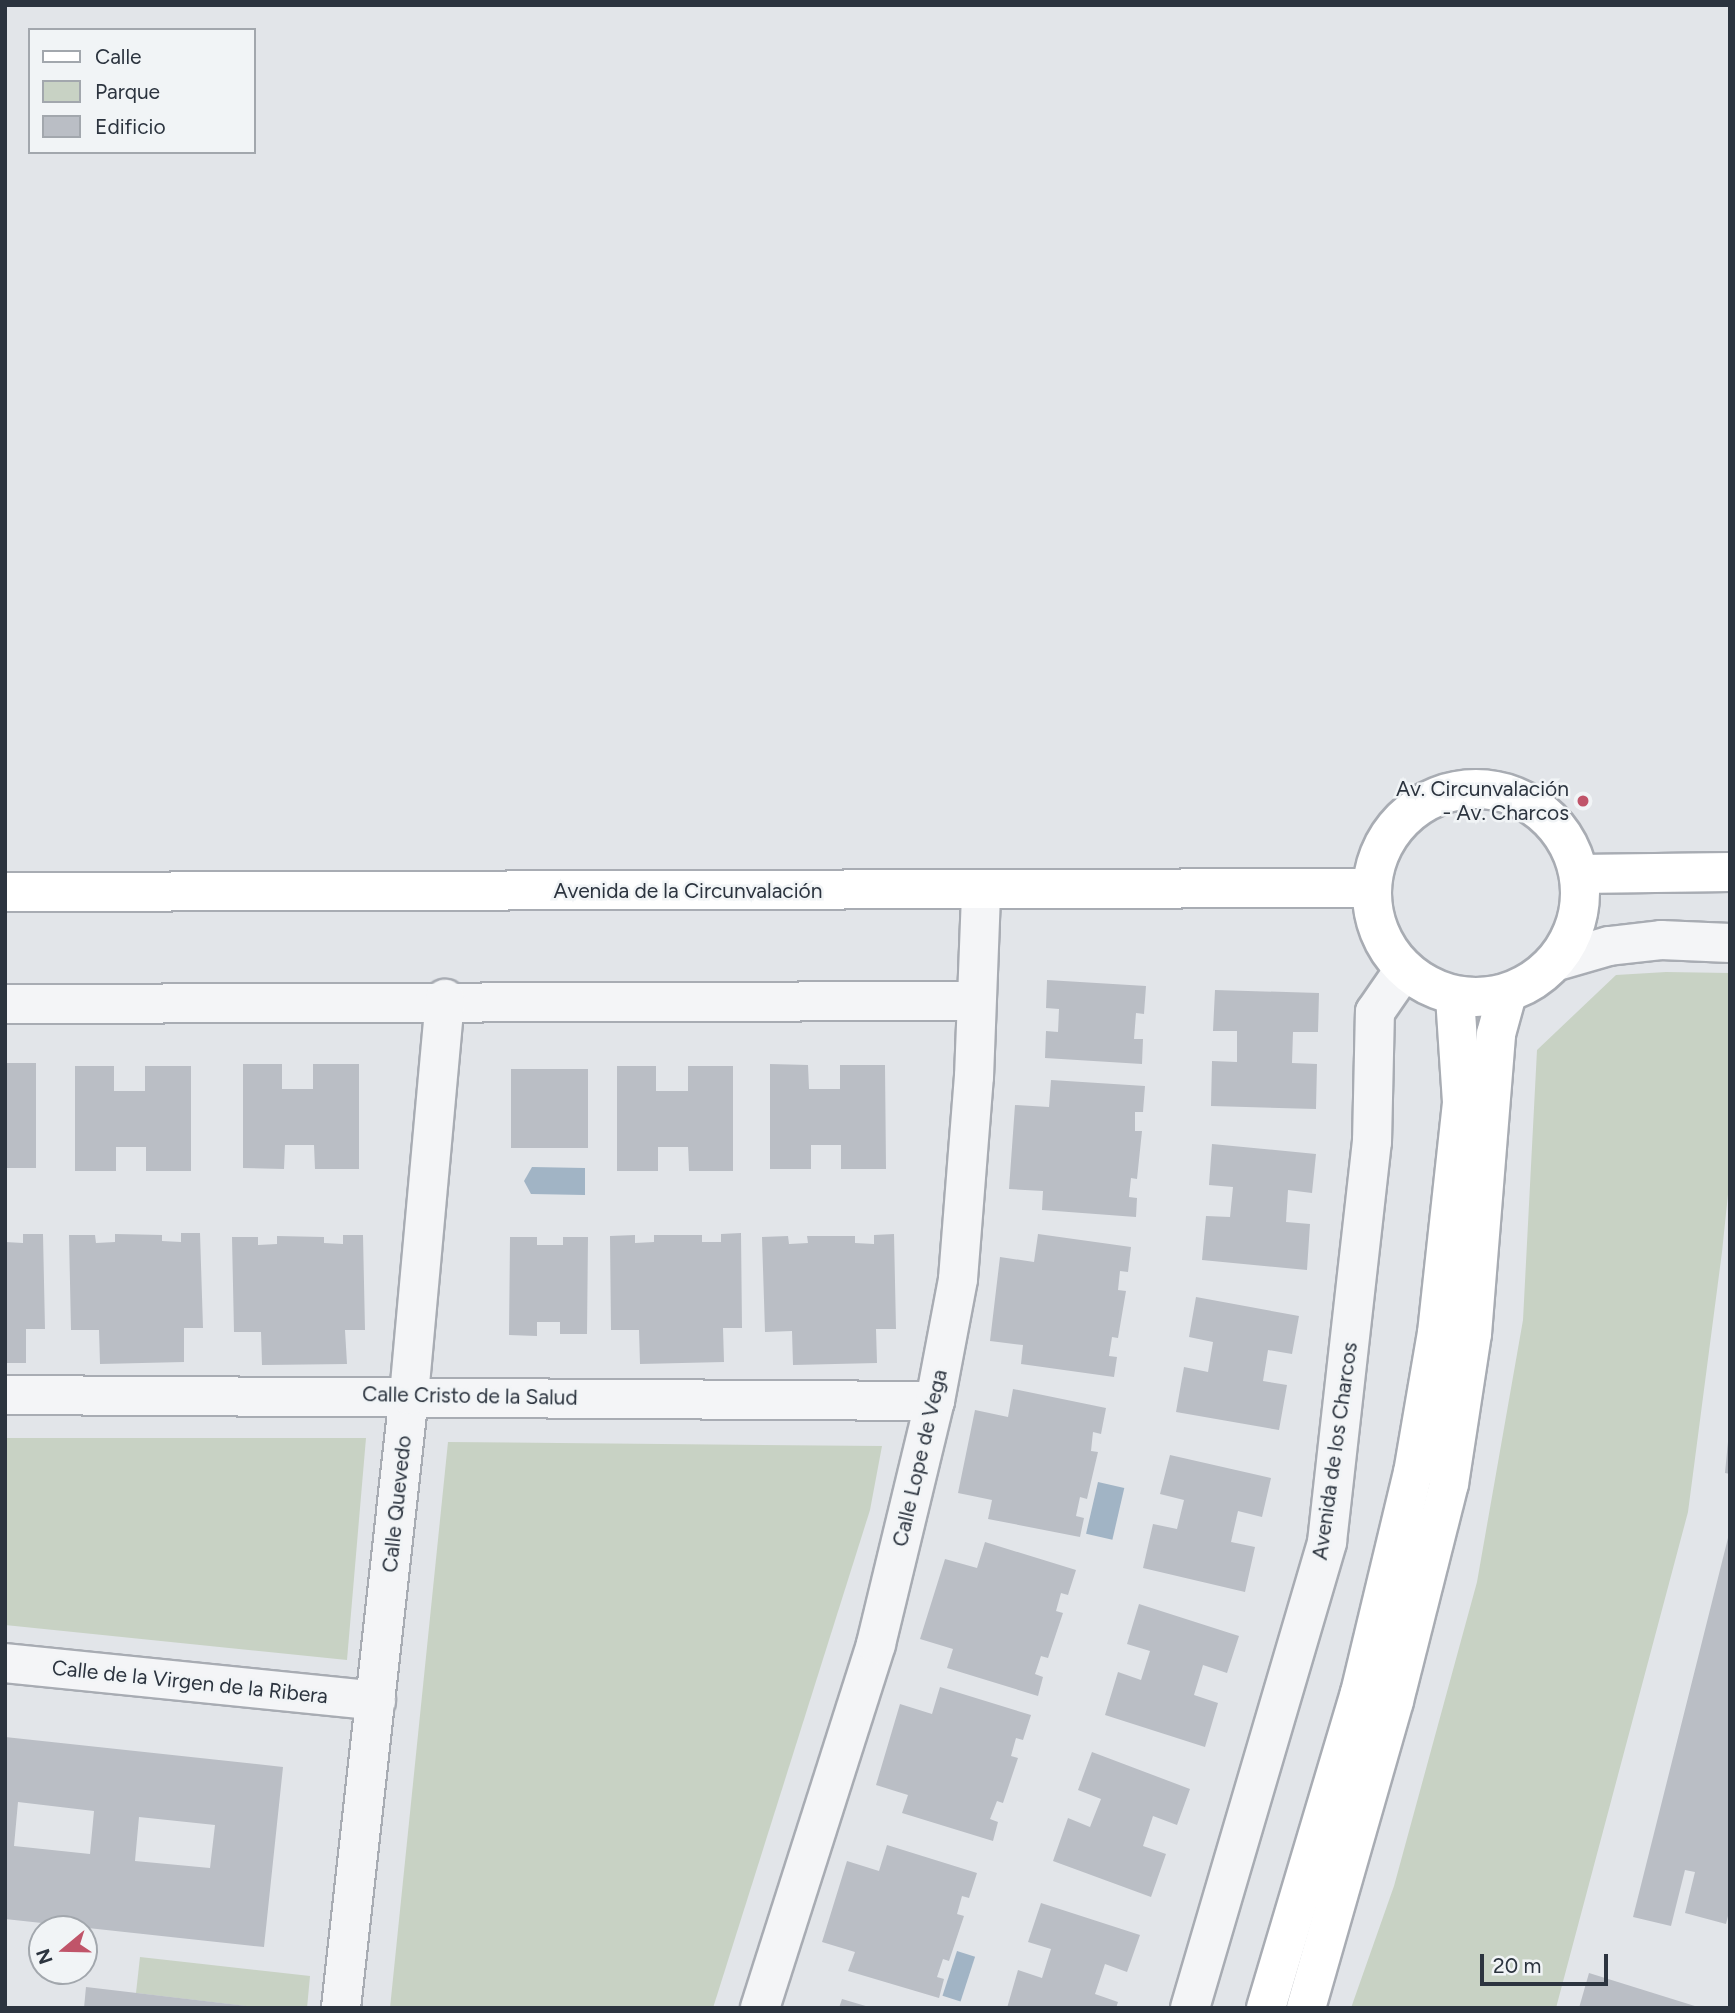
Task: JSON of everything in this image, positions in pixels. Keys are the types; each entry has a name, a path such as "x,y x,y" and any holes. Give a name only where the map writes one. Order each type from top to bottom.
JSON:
{"street":[{"path":"1463,789 1501,792 1532,804 1555,823 1573,852 1580,874 1581,905 1573,935 1557,961 1534,981 1507,994 1455,996 1428,986 1404,970 1380,935 1372,888 1379,854 1396,825 1427,801 1463,789"},
{"path":"1580,874 1730,872"},
{"name":"Avenida de la Circunvalación","path":"5,892 1372,888"},
{"name":"Calle Lope de Vega","path":"760,2008 876,1644 935,1401 958,1279 974,1077 974,1000 981,891"},
{"path":"1557,961 1609,946 1661,940 1730,943"},
{"name":"Avenida de los Charcos","path":"1190,2008 1327,1542 1372,1142 1375,1012 1404,970"},
{"path":"1306,2008 1394,1701 1450,1484 1472,1334 1496,1034 1507,994"},
{"path":"1266,2008 1360,1693 1413,1473 1437,1333 1462,1102 1455,996"},
{"path":"5,1004 445,999 974,1000"},
{"name":"Calle Quevedo","path":"341,2008 409,1395 445,999"},
{"name":"Calle Cristo de la Salud","path":"5,1395 409,1395 935,1401"},
{"name":"Calle de la Virgen de la Ribera","path":"5,1663 376,1701"}],"green space":[{"path":"1666,972 1730,973 1730,1175 1722,1252 1688,1512 1556,2008 1351,2008 1394,1886 1477,1582 1523,1320 1537,1050 1616,975"},
{"path":"5,1438 366,1438 347,1660 5,1625"},
{"path":"448,1442 882,1446 870,1510 713,2008 390,2008"},
{"path":"140,1957 310,1976 307,2008 262,2008 136,1993"}],"water":[{"path":"532,1167 585,1168 585,1195 531,1194 524,1181"},
{"path":"1098,1482 1124,1488 1112,1540 1086,1534"},
{"path":"957,1951 975,1957 961,2002 942,1996"}],"building":[{"path":"1047,980 1146,986 1144,1014 1136,1013 1134,1039 1143,1039 1142,1064 1045,1058 1046,1031 1058,1032 1059,1009 1046,1008"},
{"path":"1215,990 1319,993 1318,1032 1293,1032 1292,1063 1317,1064 1316,1109 1211,1106 1212,1061 1237,1062 1237,1031 1213,1031"},
{"path":"5,1063 36,1063 36,1168 5,1168"},
{"path":"243,1064 282,1064 282,1089 313,1089 313,1064 359,1064 359,1169 315,1169 314,1145 285,1145 284,1169 243,1168"},
{"path":"770,1064 808,1065 809,1089 840,1089 840,1065 885,1065 886,1169 841,1169 841,1145 811,1145 811,1169 770,1169"},
{"path":"75,1066 114,1066 114,1091 145,1091 145,1066 191,1066 191,1171 146,1171 146,1147 116,1147 116,1171 75,1171"},
{"path":"617,1066 656,1066 656,1091 688,1091 688,1066 733,1066 733,1171 689,1171 688,1147 658,1147 658,1171 617,1171"},
{"path":"511,1069 588,1069 588,1148 511,1148"},
{"path":"1051,1080 1145,1086 1143,1112 1135,1112 1135,1131 1142,1131 1137,1179 1131,1178 1129,1197 1137,1198 1136,1217 1042,1210 1043,1191 1009,1189 1015,1105 1049,1107"},
{"path":"1212,1144 1316,1154 1312,1193 1288,1190 1286,1222 1310,1224 1307,1270 1202,1260 1206,1216 1230,1217 1233,1187 1209,1185"},
{"path":"181,1233 200,1233 203,1328 184,1328 184,1362 100,1364 99,1330 71,1330 69,1235 95,1235 96,1243 115,1242 115,1234 162,1235 162,1241 181,1242"},
{"path":"741,1233 742,1328 723,1328 724,1362 640,1364 639,1330 611,1330 610,1236 635,1235 635,1243 654,1242 654,1235 702,1235 702,1242 721,1242 721,1234"},
{"path":"23,1234 43,1234 45,1329 26,1329 26,1363 5,1363 5,1242 23,1243"},
{"path":"894,1234 896,1329 876,1329 877,1363 793,1365 792,1331 765,1332 762,1237 788,1236 789,1244 808,1243 807,1236 855,1236 855,1243 874,1244 874,1235"},
{"path":"1038,1234 1131,1247 1128,1272 1120,1271 1118,1290 1126,1291 1118,1338 1112,1337 1109,1356 1117,1357 1114,1377 1021,1364 1023,1345 990,1341 1000,1257 1034,1262"},
{"path":"343,1235 363,1235 365,1330 345,1330 347,1364 262,1365 261,1332 234,1332 232,1237 258,1237 258,1245 277,1244 277,1236 324,1237 324,1243 343,1244"},
{"path":"510,1237 537,1237 537,1245 563,1245 563,1237 588,1237 587,1334 560,1334 560,1322 537,1322 537,1336 509,1335"},
{"path":"1196,1297 1299,1316 1292,1354 1268,1350 1263,1381 1287,1385 1279,1430 1176,1412 1184,1367 1208,1372 1213,1342 1189,1337"},
{"path":"1013,1389 1106,1408 1101,1434 1093,1432 1091,1451 1098,1452 1087,1499 1080,1497 1076,1516 1084,1518 1080,1537 988,1519 992,1500 958,1493 975,1410 1008,1417"},
{"path":"1730,1442 1730,1474 1725,1473"},
{"path":"1170,1455 1271,1478 1262,1517 1238,1511 1231,1542 1255,1547 1245,1592 1143,1568 1153,1524 1177,1529 1184,1500 1160,1494"},
{"path":"1730,1530 1730,1908 1726,1924 1685,1913 1695,1872 1685,1870 1671,1926 1633,1917"},
{"path":"985,1542 1076,1570 1068,1595 1061,1593 1056,1611 1063,1613 1048,1658 1041,1656 1035,1674 1043,1677 1038,1696 947,1668 953,1649 920,1639 945,1559 977,1568"},
{"path":"1139,1604 1239,1636 1227,1673 1203,1665 1194,1695 1218,1703 1205,1747 1105,1715 1118,1672 1141,1680 1150,1651 1127,1644"},
{"path":"940,1687 1031,1715 1023,1740 1016,1738 1011,1756 1018,1758 1003,1803 997,1801 990,1819 998,1822 993,1841 902,1813 908,1795 876,1785 900,1704 932,1714"},
{"path":"5,1737 283,1767 264,1947 98,1929 98,1915 28,1915 28,1921 5,1919","holes":["18,1802 94,1811 90,1854 14,1846","139,1817 215,1825 210,1868 135,1861"]},
{"path":"1092,1752 1190,1789 1177,1825 1153,1816 1143,1846 1166,1854 1151,1897 1053,1861 1068,1818 1090,1827 1101,1799 1078,1790"},
{"path":"887,1845 977,1873 969,1898 962,1896 957,1914 964,1916 949,1961 943,1959 937,1977 944,1979 939,1998 848,1971 855,1952 822,1942 847,1861 879,1871"},
{"path":"1041,1903 1140,1935 1127,1972 1105,1964 1095,1994 1118,2002 1116,2008 1007,2008 1018,1970 1042,1978 1051,1949 1028,1942"},
{"path":"1589,1973 1698,2007 1698,2008 1579,2008"},
{"path":"86,1987 247,2006 247,2008 84,2008"},
{"path":"842,1999 869,2007 839,2008"}],"place":[{"name":"Av. Circunvalación - Av. Charcos","path":"1583,801"}]}
